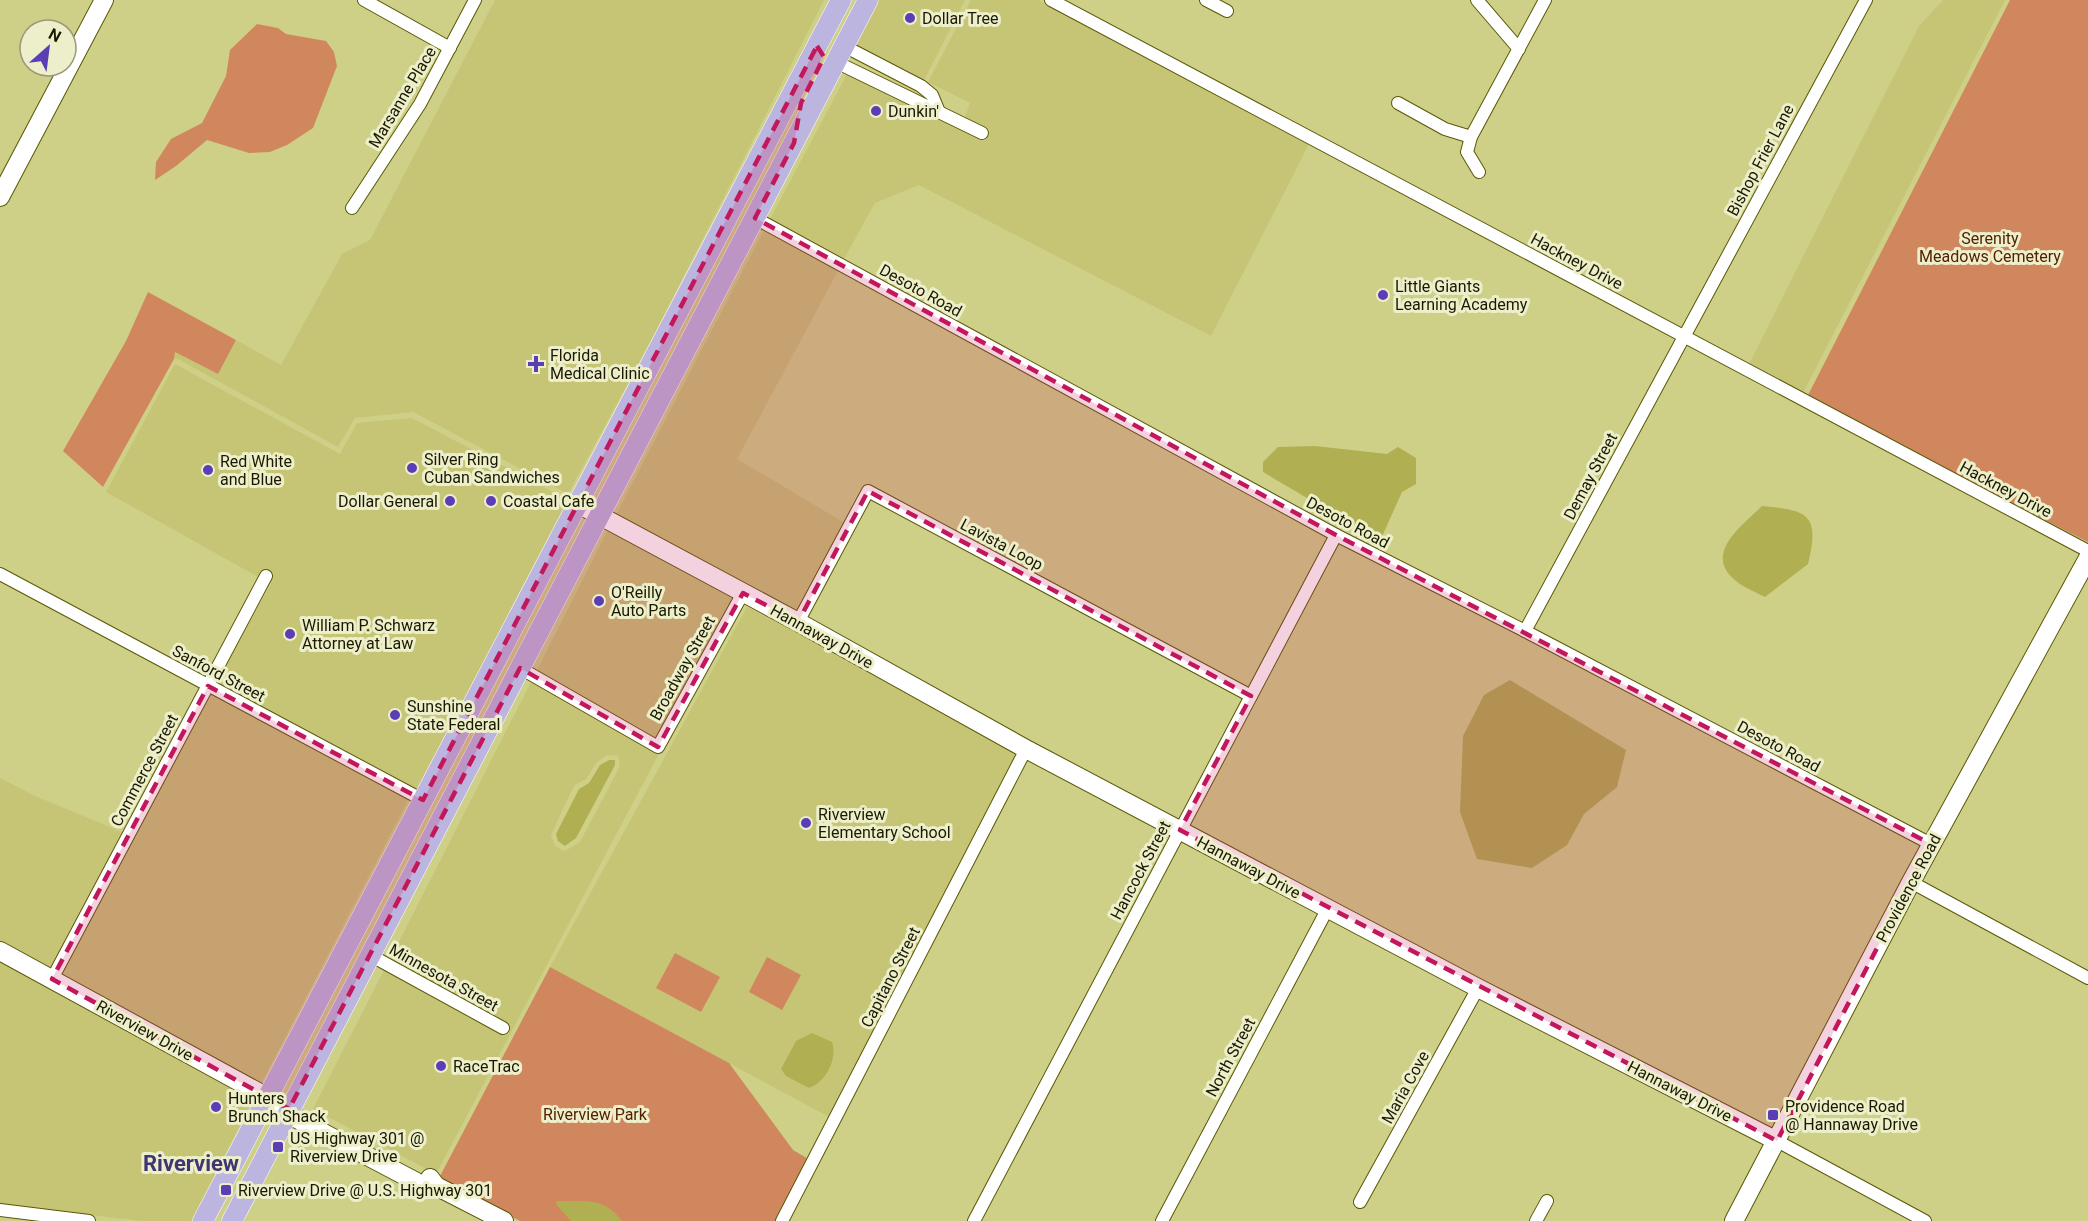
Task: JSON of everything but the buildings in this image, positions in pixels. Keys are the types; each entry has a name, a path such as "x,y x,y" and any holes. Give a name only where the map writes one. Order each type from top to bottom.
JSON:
{"main road":[{"path":"203,1221 841,0"},
{"path":"840,54 832,56 834,40 854,0"},
{"path":"232,1221 868,0"},
{"path":"794,143 801,103 824,57 823,51 817,46"},
{"path":"754,218 751,211 752,197 790,122 801,75"},
{"path":"689,343 693,318 701,292 729,240 730,233 725,221"},
{"path":"448,806 442,798 444,787 503,673 508,638"},
{"path":"374,946 383,906 424,824 426,813 423,800"}],"street":[{"path":"0,197 104,0"},
{"path":"364,0 450,48"},
{"name":"Marsanne Place","path":"352,208 420,104 475,0"},
{"name":"Hackney Drive","path":"1051,0 1067,4 2088,551"},
{"path":"1206,0 1227,11"},
{"path":"1477,0 1519,49"},
{"path":"1479,172 1467,152 1471,137 1545,0"},
{"name":"Bishop Frier Lane","path":"1683,336 1866,0"},
{"path":"840,54 939,112 982,133"},
{"path":"1398,103 1445,129 1471,137"},
{"name":"Desoto Road","path":"754,218 1336,535 1525,631 1931,844"},
{"name":"Demay Street","path":"1525,631 1683,336"},
{"name":"Lavista Loop","path":"798,622 868,491 1251,696"},
{"name":"Hannaway Drive","path":"578,504 798,622 1026,749 1478,988 1777,1141 1925,1221"},
{"name":"Hancock Street","path":"974,1221 1336,535"},
{"name":"Providence Road","path":"1734,1221 1931,844 2088,558"},
{"name":"Sanford Street","path":"0,574 423,800"},
{"name":"Commerce Street","path":"52,979 266,576"},
{"name":"Broadway Street","path":"520,668 658,747 743,593"},
{"name":"Capitano Street","path":"782,1221 1026,749"},
{"path":"1911,882 2088,978"},
{"name":"North Street","path":"1162,1221 1328,908"},
{"name":"Minnesota Street","path":"374,946 503,1028"},
{"name":"Riverview Drive","path":"0,951 289,1110 302,1110 433,1179 436,1186 504,1221"},
{"name":"Maria Cove","path":"1360,1202 1478,988"},
{"path":"1536,1221 1547,1201"},
{"path":"0,1210 89,1221"}],"highlighted area":[{"path":"817,46 824,57 801,103 794,143 755,218 1336,535 1931,844 1777,1141 1180,830 1251,696 868,491 798,622 743,593 658,747 520,668 289,1109 52,979 208,686 423,800"}],"shaded area":[{"path":"495,0 824,0 654,335 568,494 413,412 355,418 338,447 178,359 174,359 175,352 218,374 236,340 281,365 342,254 370,240"},
{"path":"868,0 965,0 921,86 844,46"},
{"path":"971,0 1038,0 1309,144 1211,336 919,185 875,203 844,259 770,219 847,74 935,117 936,120 939,119 984,141 990,130 965,117 970,103 928,82"},
{"path":"1943,0 2005,0 1803,393 1749,364 1919,26"},
{"path":"764,230 838,271 737,459 845,523 796,614 615,517"},
{"path":"175,364 340,454 357,423 412,418 568,500 419,794 214,685 271,584 106,492"},
{"path":"1315,446 1387,454 1398,447 1416,458 1416,484 1402,492 1380,541 1263,472 1263,462 1278,447"},
{"path":"1762,506 1800,513 1811,525 1812,535 1808,564 1765,597 1736,581 1727,571 1723,561 1724,551 1736,531"},
{"path":"609,528 735,596 656,738 537,670"},
{"name":"Riverview Elementary School","path":"747,607 831,649 1020,752 831,1118 550,967"},
{"path":"1510,680 1626,750 1617,787 1584,814 1567,845 1532,868 1477,859 1460,812 1463,736 1484,695"},
{"path":"531,682 655,752 661,750 436,1174 313,1109 384,970 505,1036 511,1025 390,959","holes":["607,755 618,756 620,766 580,842 565,851 555,846 551,835 575,785 586,779 597,762"]},
{"path":"210,694 408,800 260,1086 59,976"},
{"path":"609,760 615,760 615,765 576,838 565,846 558,841 556,834 579,789 589,783 600,765"},
{"path":"0,778 35,796 122,832 49,970 0,944"},
{"path":"0,958 254,1098 191,1221 141,1221 0,1204"},
{"path":"812,1033 832,1042 833,1056 825,1076 809,1088 786,1076 781,1069 796,1041"},
{"path":"557,1201 585,1201 600,1204 608,1207 622,1221 571,1221 556,1204"}],"green space":[{"name":"Serenity Meadows Cemetery","path":"2010,0 2088,0 2088,542 1805,401"},
{"path":"257,24 278,28 286,34 326,41 334,52 337,66 313,128 287,145 270,152 249,153 207,140 155,180 156,162 171,139 202,123 226,76 230,50"},
{"path":"148,292 236,340 218,374 175,352 174,359 103,487 63,451 126,341"},
{"path":"675,953 720,977 701,1012 656,988"},
{"path":"767,957 801,975 782,1010 749,992"},
{"name":"Riverview Park","path":"550,967 729,1063 793,1150 810,1160 778,1221 520,1221 439,1178"}],"place":[{"name":"Dollar Tree","path":"910,18"},
{"name":"Dunkin'","path":"876,111"},
{"name":"Little Giants Learning Academy","path":"1383,295"},
{"name":"Florida Medical Clinic","path":"536,364"},
{"name":"Silver Ring Cuban Sandwiches","path":"412,468"},
{"name":"Red White and Blue","path":"208,470"},
{"name":"Dollar General","path":"450,501"},
{"name":"Coastal Cafe","path":"491,501"},
{"name":"O'Reilly Auto Parts","path":"599,601"},
{"name":"William P. Schwarz Attorney at Law","path":"290,634"},
{"name":"Sunshine State Federal","path":"395,715"},
{"name":"Riverview Elementary School","path":"806,823"},
{"name":"RaceTrac","path":"441,1066"},
{"name":"Hunters Brunch Shack","path":"216,1107"},
{"name":"Providence Road @ Hannaway Drive","path":"1773,1115"},
{"name":"US Highway 301 @ Riverview Drive","path":"278,1147"},
{"name":"Riverview Drive @ U.S. Highway 301","path":"226,1190"}],"district":[{"name":"Riverview","path":"191,1163"}]}
